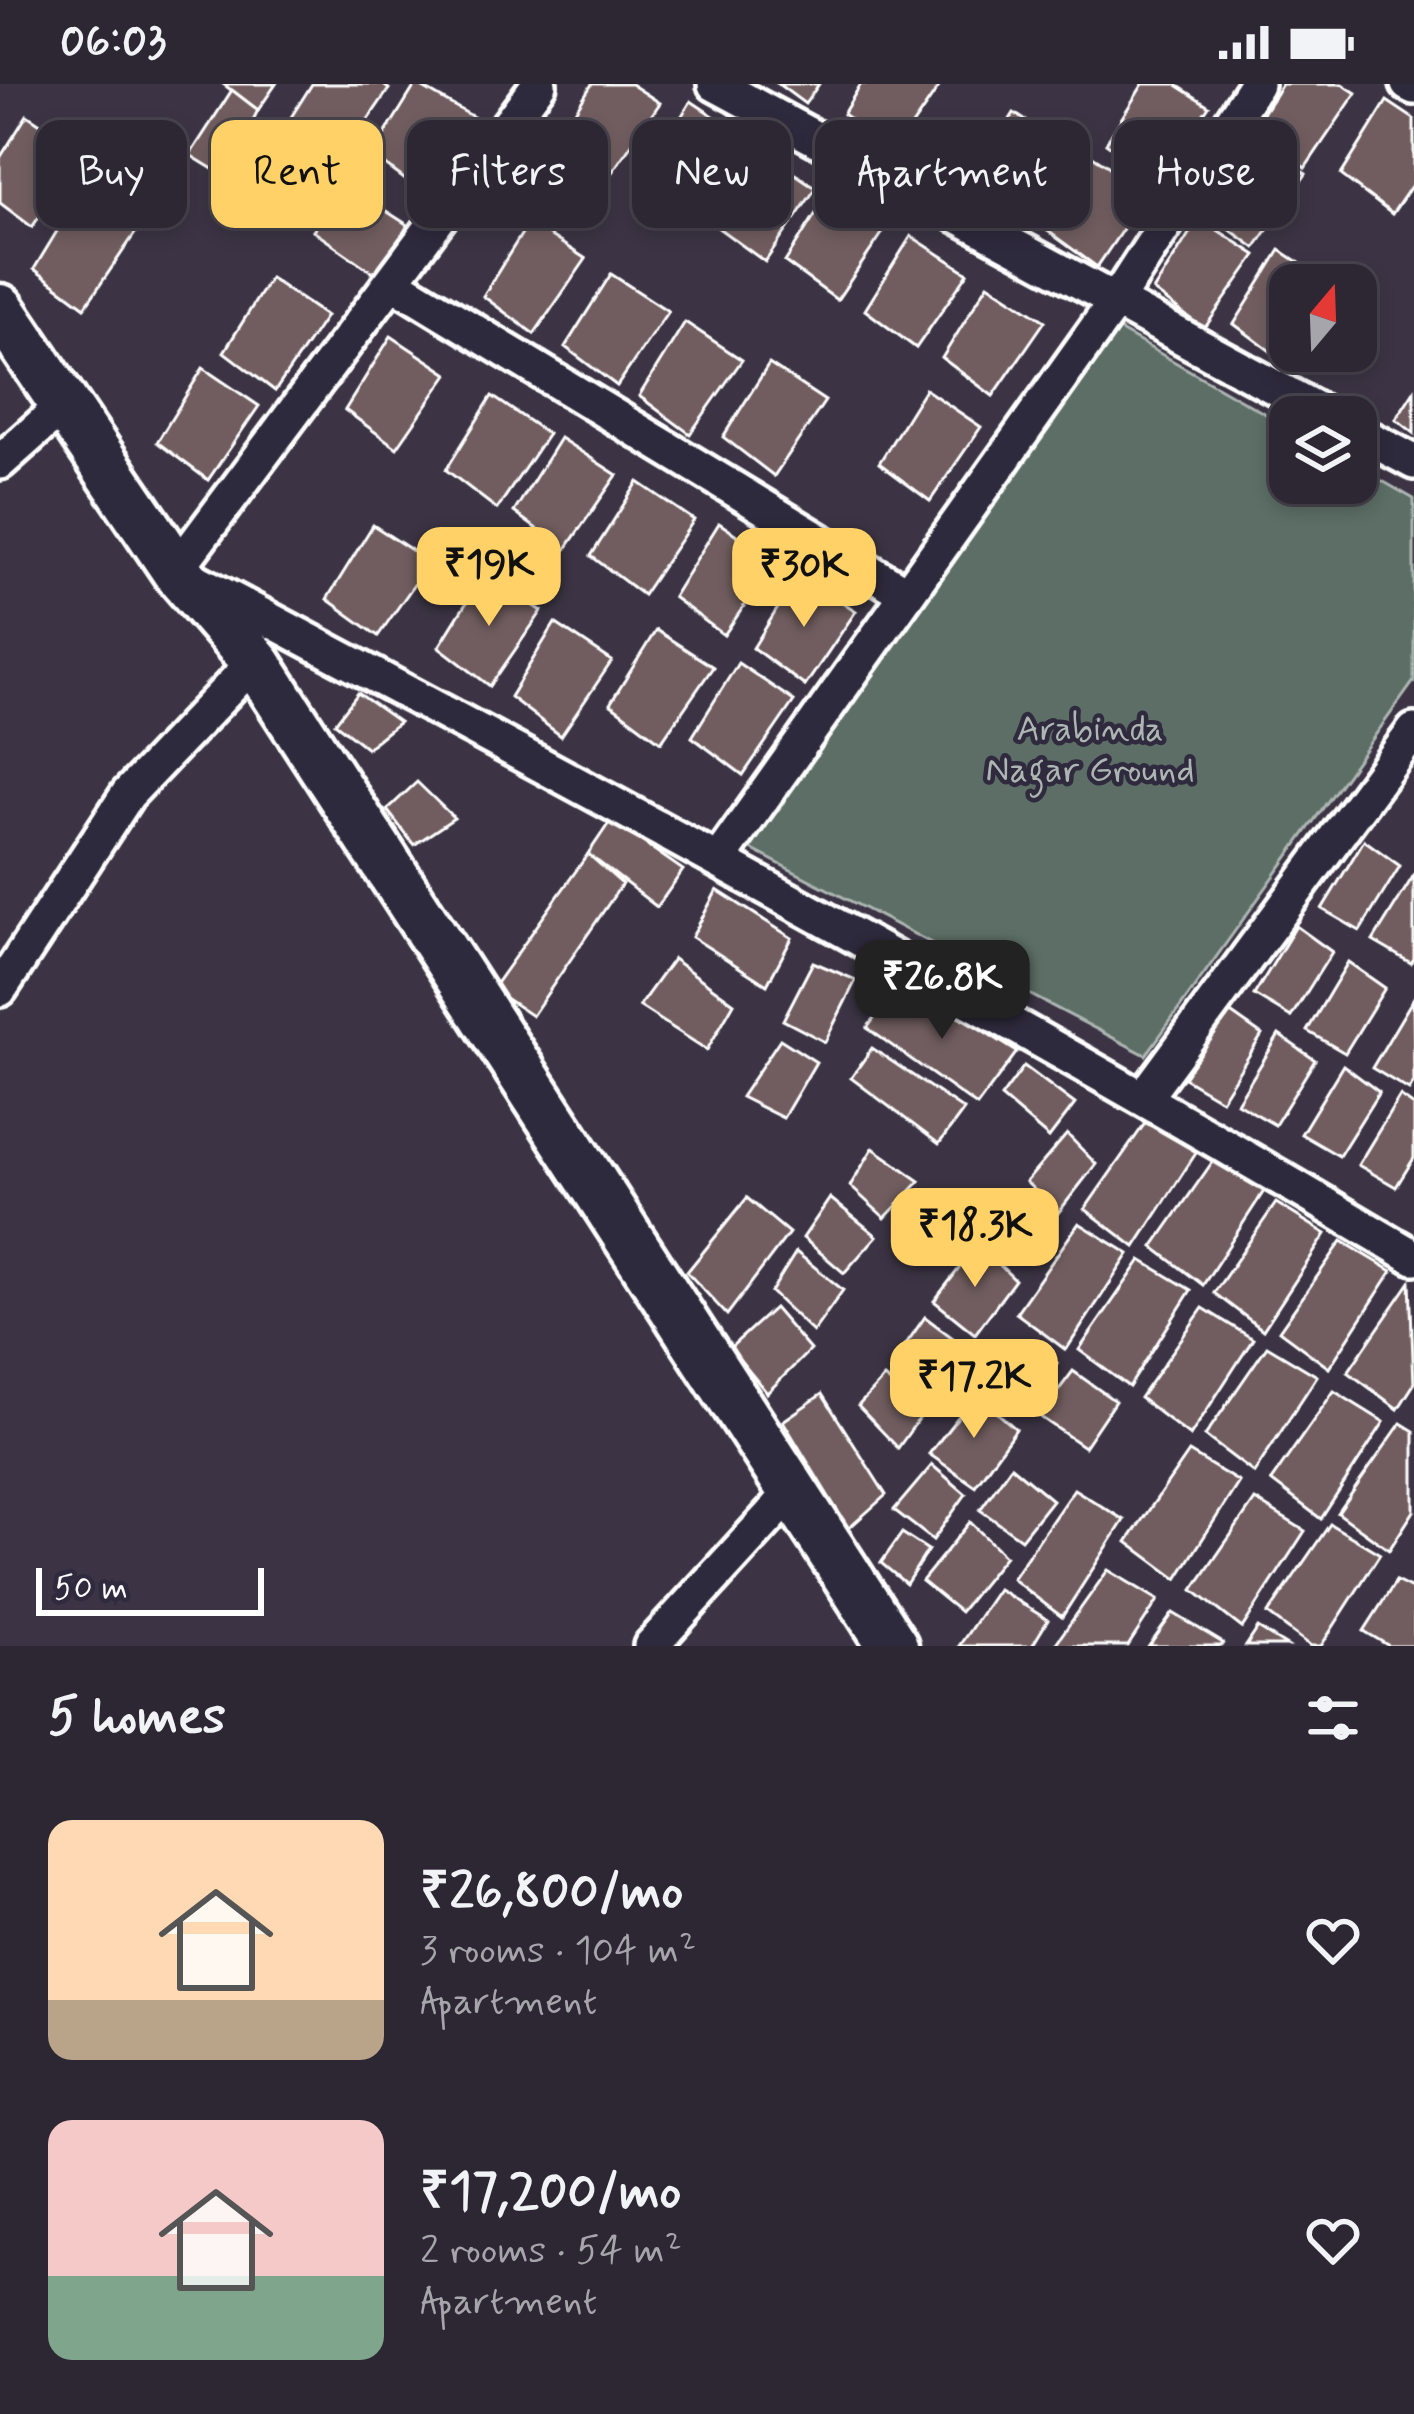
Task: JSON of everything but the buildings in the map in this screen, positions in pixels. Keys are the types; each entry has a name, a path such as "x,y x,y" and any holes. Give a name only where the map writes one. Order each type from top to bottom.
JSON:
{"main road":[{"path":"0,309 176,570 255,661 893,1646"}],"street":[{"path":"539,84 176,570 719,859 1145,1096 1414,1257"},
{"path":"715,84 1291,396"},
{"path":"719,859 1115,302 1256,84"},
{"path":"393,282 907,594"},
{"path":"0,462 63,406"},
{"path":"1377,442 1414,462"},
{"path":"0,989 128,794 255,661"},
{"path":"1145,1096 1414,731"},
{"path":"651,1646 794,1490"}],"green space":[{"name":"Arabinda Nagar Ground","path":"1119,330 1269,416 1269,504 1377,504 1377,478 1414,499 1414,681 1146,1055 745,846"}]}
